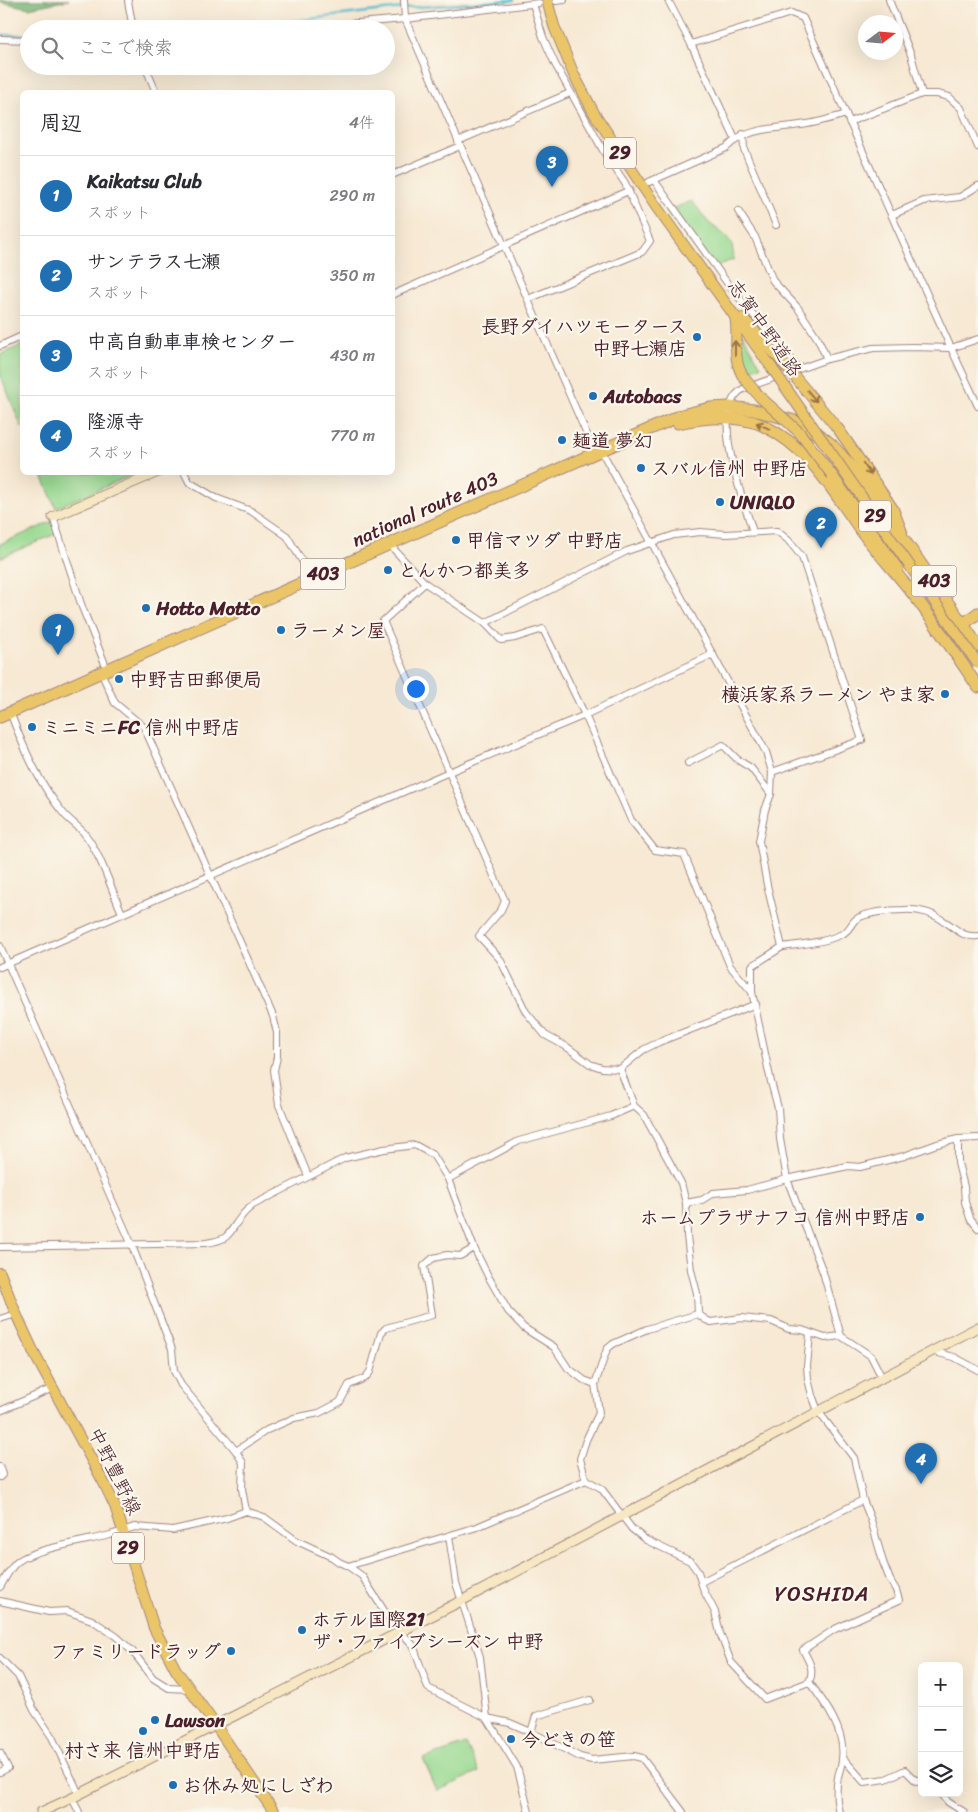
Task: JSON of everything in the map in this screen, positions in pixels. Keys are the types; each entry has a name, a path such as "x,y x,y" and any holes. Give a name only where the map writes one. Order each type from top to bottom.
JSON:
{"highway":[{"name":"national route 403","path":"5,715 598,452 690,412 710,408 765,426 795,446 817,468 867,539 916,598 978,687"},
{"name":"national route 403","path":"729,413 768,413 803,426 820,436 846,458 978,646"},
{"path":"795,446 796,438 803,426"},
{"path":"944,637 978,613"}],"main road":[{"name":"志賀中野道路","path":"544,2 574,75 594,113 650,197 736,316 978,664"},
{"name":"29","path":"719,292 784,364 838,430 893,509 904,538"},
{"name":"29","path":"736,316 735,351 738,367 744,378 760,397 799,432 905,578 916,598"},
{"name":"中野豊野線","path":"0,1273 35,1355 104,1483 124,1531 135,1573 154,1628 176,1670 274,1812"}],"street":[{"path":"404,0 406,19 459,144 598,452 652,543 766,752 772,772 770,794 759,841 767,885 782,947"},
{"path":"394,20 564,0"},
{"path":"668,0 691,44 735,139"},
{"path":"889,0 911,54 922,94"},
{"path":"128,1 131,20"},
{"path":"528,299 642,252 650,241 624,183 570,93 543,37 544,2"},
{"path":"691,44 791,13 803,18 950,348 978,406"},
{"path":"0,39 20,40"},
{"path":"149,75 155,90"},
{"path":"395,173 570,93"},
{"path":"849,122 922,94 950,96 960,108 978,147"},
{"path":"799,369 730,287 652,181 726,148 743,134 789,125 806,124 846,114"},
{"path":"743,134 744,149 776,225"},
{"path":"892,215 924,201 960,197 978,186"},
{"path":"395,294 628,191"},
{"path":"738,211 755,237 773,281 798,308 818,339 827,359"},
{"path":"0,346 20,337"},
{"path":"753,532 728,446 729,413 736,394 743,389 827,359 873,348 950,348 978,339"},
{"path":"151,475 53,517 116,703 144,726 272,1016 276,1034 277,1057 274,1070 279,1105 308,1176"},
{"path":"186,475 189,482 216,498 251,511 287,536 313,579"},
{"path":"485,624 626,551 674,535 700,532 726,534 777,531 788,540 802,557 862,740 772,772"},
{"path":"389,544 425,583 485,624 501,640 515,638 543,629 585,715 631,820 655,850 684,854 730,966 752,992"},
{"path":"425,583 383,621 505,901 501,910 479,936 500,959 526,1012 545,1035 567,1047 590,1064 602,1068 620,1069 643,1050 659,1042 756,1004"},
{"path":"0,968 122,913 210,877 449,772 585,715 713,654"},
{"path":"5,715 23,745 43,786 65,815 84,833 97,854 122,913"},
{"path":"688,763 723,745 738,760 751,768 770,794"},
{"path":"882,1378 871,1356 841,1336 823,1272 787,1179 780,1139 778,1108 752,992 752,966 782,947 814,942 844,934 857,919 875,912 920,910 944,920 961,934 972,937 978,936"},
{"path":"0,946 131,1243 172,1350 174,1371 181,1384 236,1451 243,1463 242,1489 246,1511"},
{"path":"620,1069 634,1106 644,1114 654,1130 681,1182 686,1203 687,1236 691,1270 697,1293 698,1314"},
{"path":"448,1179 519,1141 611,1116 634,1106"},
{"path":"686,1203 702,1200 713,1194 748,1190 787,1179 848,1166 860,1167 904,1156 937,1144 958,1139 978,1138"},
{"path":"958,1139 958,1163 964,1187 965,1202 970,1218 978,1228"},
{"path":"0,1247 221,1241 233,1230 241,1216 253,1205 308,1176 345,1158 384,1149 415,1145 433,1156 448,1179 474,1248 508,1312 524,1328 554,1347 568,1368 584,1380 595,1384"},
{"path":"236,1451 267,1430 294,1418 319,1413 340,1402 349,1385 365,1378 370,1372 380,1333 386,1328 432,1315 424,1266 434,1258 447,1255 460,1256 474,1248"},
{"path":"0,1319 16,1314"},
{"path":"698,1314 711,1322 742,1318 771,1321 789,1329 802,1330 825,1338 841,1336"},
{"path":"698,1314 648,1329 607,1348 595,1384 599,1413 586,1440 580,1459 586,1480 601,1488 632,1529 646,1540 690,1561 698,1572 715,1612 720,1633 731,1662 765,1699 810,1682"},
{"path":"41,1812 216,1726 463,1600 818,1410 978,1327"},
{"path":"810,1334 807,1353 808,1379 818,1410 854,1458 863,1500 883,1562 899,1600 835,1628 802,1650 810,1662 812,1676 810,1682"},
{"path":"931,1351 954,1357 978,1370"},
{"path":"0,1411 53,1388"},
{"path":"0,1467 2,1475 0,1476"},
{"path":"348,1566 477,1527 586,1480"},
{"path":"701,1582 863,1500"},
{"path":"0,1587 15,1563 25,1558 136,1527 174,1530 227,1518 246,1511 264,1517 297,1541 332,1557 362,1576 390,1620 413,1645 428,1688 487,1718 510,1723 580,1757 592,1760 634,1756 642,1758 683,1812"},
{"path":"449,1536 456,1583 480,1657 487,1718 517,1767 529,1812"},
{"path":"0,1601 49,1612 67,1611 92,1620 117,1637 133,1652 153,1678 169,1688 189,1689"},
{"path":"0,1658 18,1676 34,1710 52,1737 76,1796 79,1812"},
{"path":"810,1682 832,1716 842,1740 843,1758 837,1780 839,1812"},
{"path":"531,1732 536,1716 590,1700"},
{"path":"0,1753 8,1768 0,1772"},
{"path":"843,1758 864,1782 886,1779 905,1770 916,1781 918,1780"},
{"path":"944,1797 964,1812"}],"green space":[{"path":"0,0 69,0 29,8 0,2"},
{"path":"692,201 709,223 726,236 732,244 734,259 711,269 666,211"},
{"path":"742,333 761,366 745,372 740,357"},
{"path":"20,346 20,423 0,374 0,355"},
{"path":"42,475 132,475 56,508"},
{"path":"54,521 58,533 0,558 0,544"},
{"path":"466,1744 479,1772 437,1791 423,1759"}],"waterway":[{"path":"301,20 393,9 514,0"},
{"path":"0,35 20,35"}],"tunnel":[{"path":"628,191 645,183"}],"place":[{"name":"中高自動車車検センター","path":"552,187"},
{"name":"長野ダイハツモータース 中野七瀬店","path":"697,337"},
{"name":"Autobacs","path":"593,396"},
{"name":"麺道 夢幻","path":"562,440"},
{"name":"スバル信州 中野店","path":"641,468"},
{"name":"UNIQLO","path":"720,502"},
{"name":"甲信マツダ 中野店","path":"456,540"},
{"name":"サンテラス七瀬","path":"821,548"},
{"name":"とんかつ都美多","path":"388,570"},
{"name":"Hotto Motto","path":"146,608"},
{"name":"ラーメン屋","path":"281,630"},
{"name":"Kaikatsu Club","path":"58,655"},
{"name":"中野吉田郵便局","path":"119,679"},
{"name":"横浜家系ラーメン やま家","path":"945,694"},
{"name":"ミニミニFC 信州中野店","path":"32,727"},
{"name":"ホームプラザナフコ 信州中野店","path":"920,1217"},
{"name":"隆源寺","path":"921,1484"},
{"name":"ホテル国際21 ザ・ファイブシーズン 中野","path":"302,1630"},
{"name":"ファミリードラッグ","path":"231,1651"},
{"name":"Lawson","path":"155,1720"},
{"name":"村さ来 信州中野店","path":"143,1731"},
{"name":"今どきの笹","path":"511,1739"},
{"name":"お休み処にしざわ","path":"173,1785"}],"district":[{"name":"YOSHIDA","path":"822,1594"}]}
